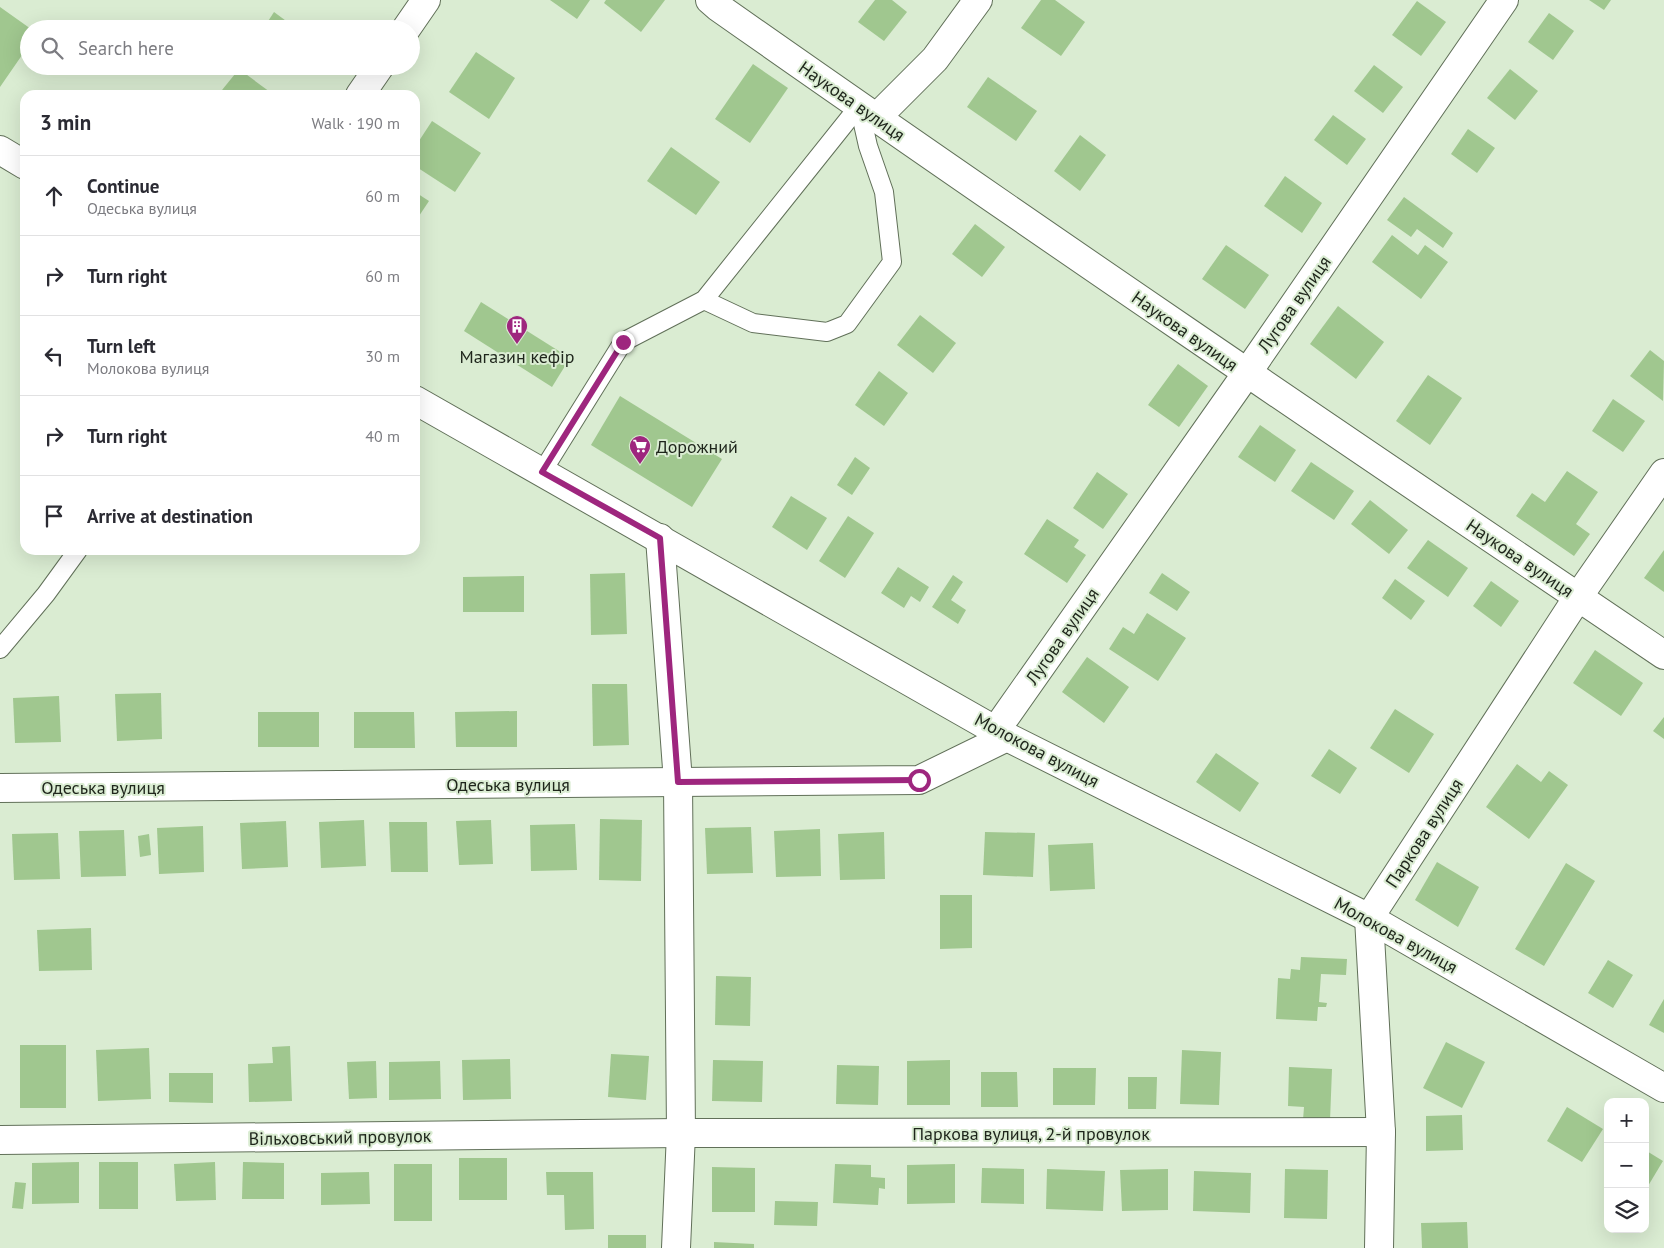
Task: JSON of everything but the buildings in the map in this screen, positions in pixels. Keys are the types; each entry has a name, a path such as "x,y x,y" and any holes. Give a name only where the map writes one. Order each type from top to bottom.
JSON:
{"street":[{"path":"412,20 426,0"},
{"name":"Наукова вулиця","path":"710,0 718,8 867,112 1247,374 1664,655"},
{"path":"867,112 935,59 978,0"},
{"name":"Лугова вулиця","path":"1002,733 1504,0"},
{"path":"363,90 374,75"},
{"path":"0,150 20,162"},
{"name":"Молокова вулиця","path":"420,403 1002,733 1368,918 1664,1088"},
{"name":"Паркова вулиця","path":"1368,918 1578,597 1664,473"},
{"path":"660,538 678,782 681,1133 676,1248"},
{"name":"Одеська вулиця","path":"0,788 919,780 1002,733"},
{"path":"1368,918 1381,1132 1379,1248"},
{"name":"Паркова вулиця, 2-й провулок","path":"681,1133 1381,1132"},
{"name":"Вільховський провулок","path":"0,1140 681,1133"}],"lane":[{"path":"704,300 753,323 827,332 847,324 892,262 884,192 868,146 867,112"},
{"path":"542,472 623,342 704,300 867,112"},
{"path":"0,649 46,594 74,555"}],"place":[{"name":"Магазин кефір","path":"517,345"},
{"name":"Дорожний","path":"640,465"}],"route":[{"path":"623,342 542,472 660,538 678,782 919,780"}]}
